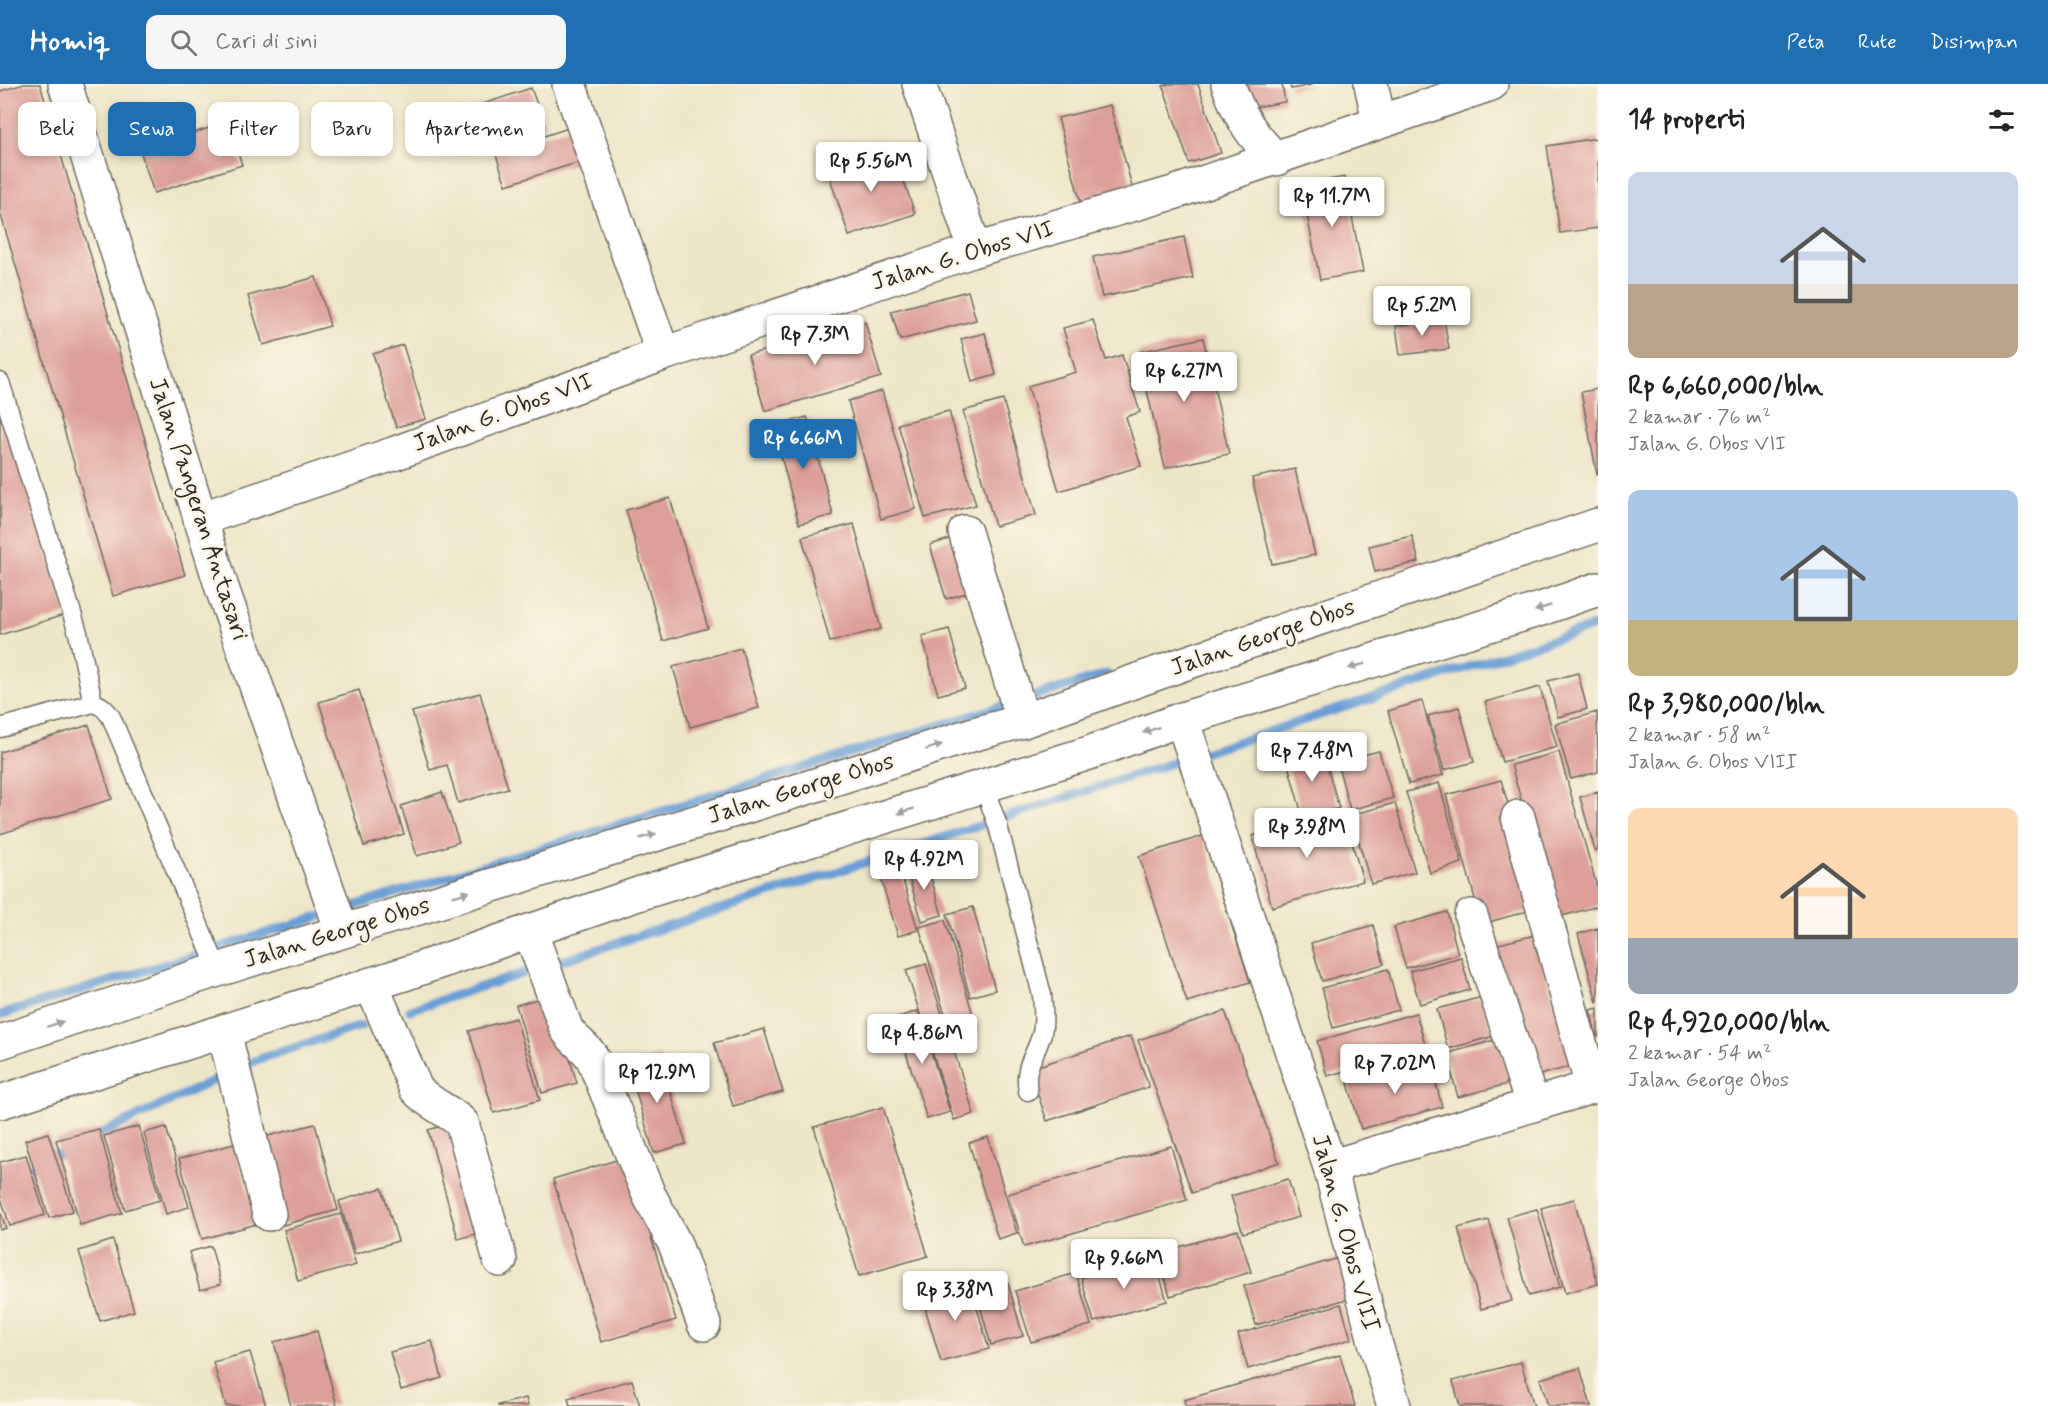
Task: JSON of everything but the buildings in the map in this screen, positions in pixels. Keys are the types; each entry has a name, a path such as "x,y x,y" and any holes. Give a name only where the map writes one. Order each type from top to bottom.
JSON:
{"street":[{"name":"Jalan Pangeran Antasari","path":"65,84 222,588 342,932"},
{"path":"569,84 663,354"},
{"path":"919,84 975,250"},
{"path":"1228,84 1245,122 1257,141 1276,159"},
{"path":"1371,84 1379,121"},
{"name":"Jalan G. Obos VII","path":"200,519 393,454 663,354 975,250 1173,193 1491,84"},
{"name":"Jalan George Obos","path":"0,1042 218,970 974,734 1023,721 1183,664 1598,525"},
{"path":"966,532 1023,721"},
{"name":"Jalan George Obos","path":"0,1102 224,1032 638,894 1089,753 1182,719 1541,609 1598,589"},
{"name":"Jalan G. Obos VIII","path":"1182,719 1330,1167 1394,1406"},
{"path":"747,806 761,857"},
{"path":"1330,1167 1595,1086 1518,817"},
{"path":"1471,916 1532,1104"},
{"path":"530,931 566,1028 571,1036 584,1045 593,1059 649,1195 675,1244 704,1324"},
{"path":"371,984 416,1089 423,1097 446,1109 462,1123 500,1260"},
{"path":"224,1032 269,1214"}],"lane":[{"path":"2,391 78,633 93,703"},
{"path":"0,728 93,703 100,705 111,717 218,970"},
{"path":"984,787 998,826 1042,995 1044,1018 1042,1034 1028,1065 1028,1091"}],"waterway":[{"path":"410,1010 1598,625"},
{"path":"0,1015 1107,674"},
{"path":"92,1138 259,1059 361,1026"},
{"path":"0,1182 71,1148"}]}
